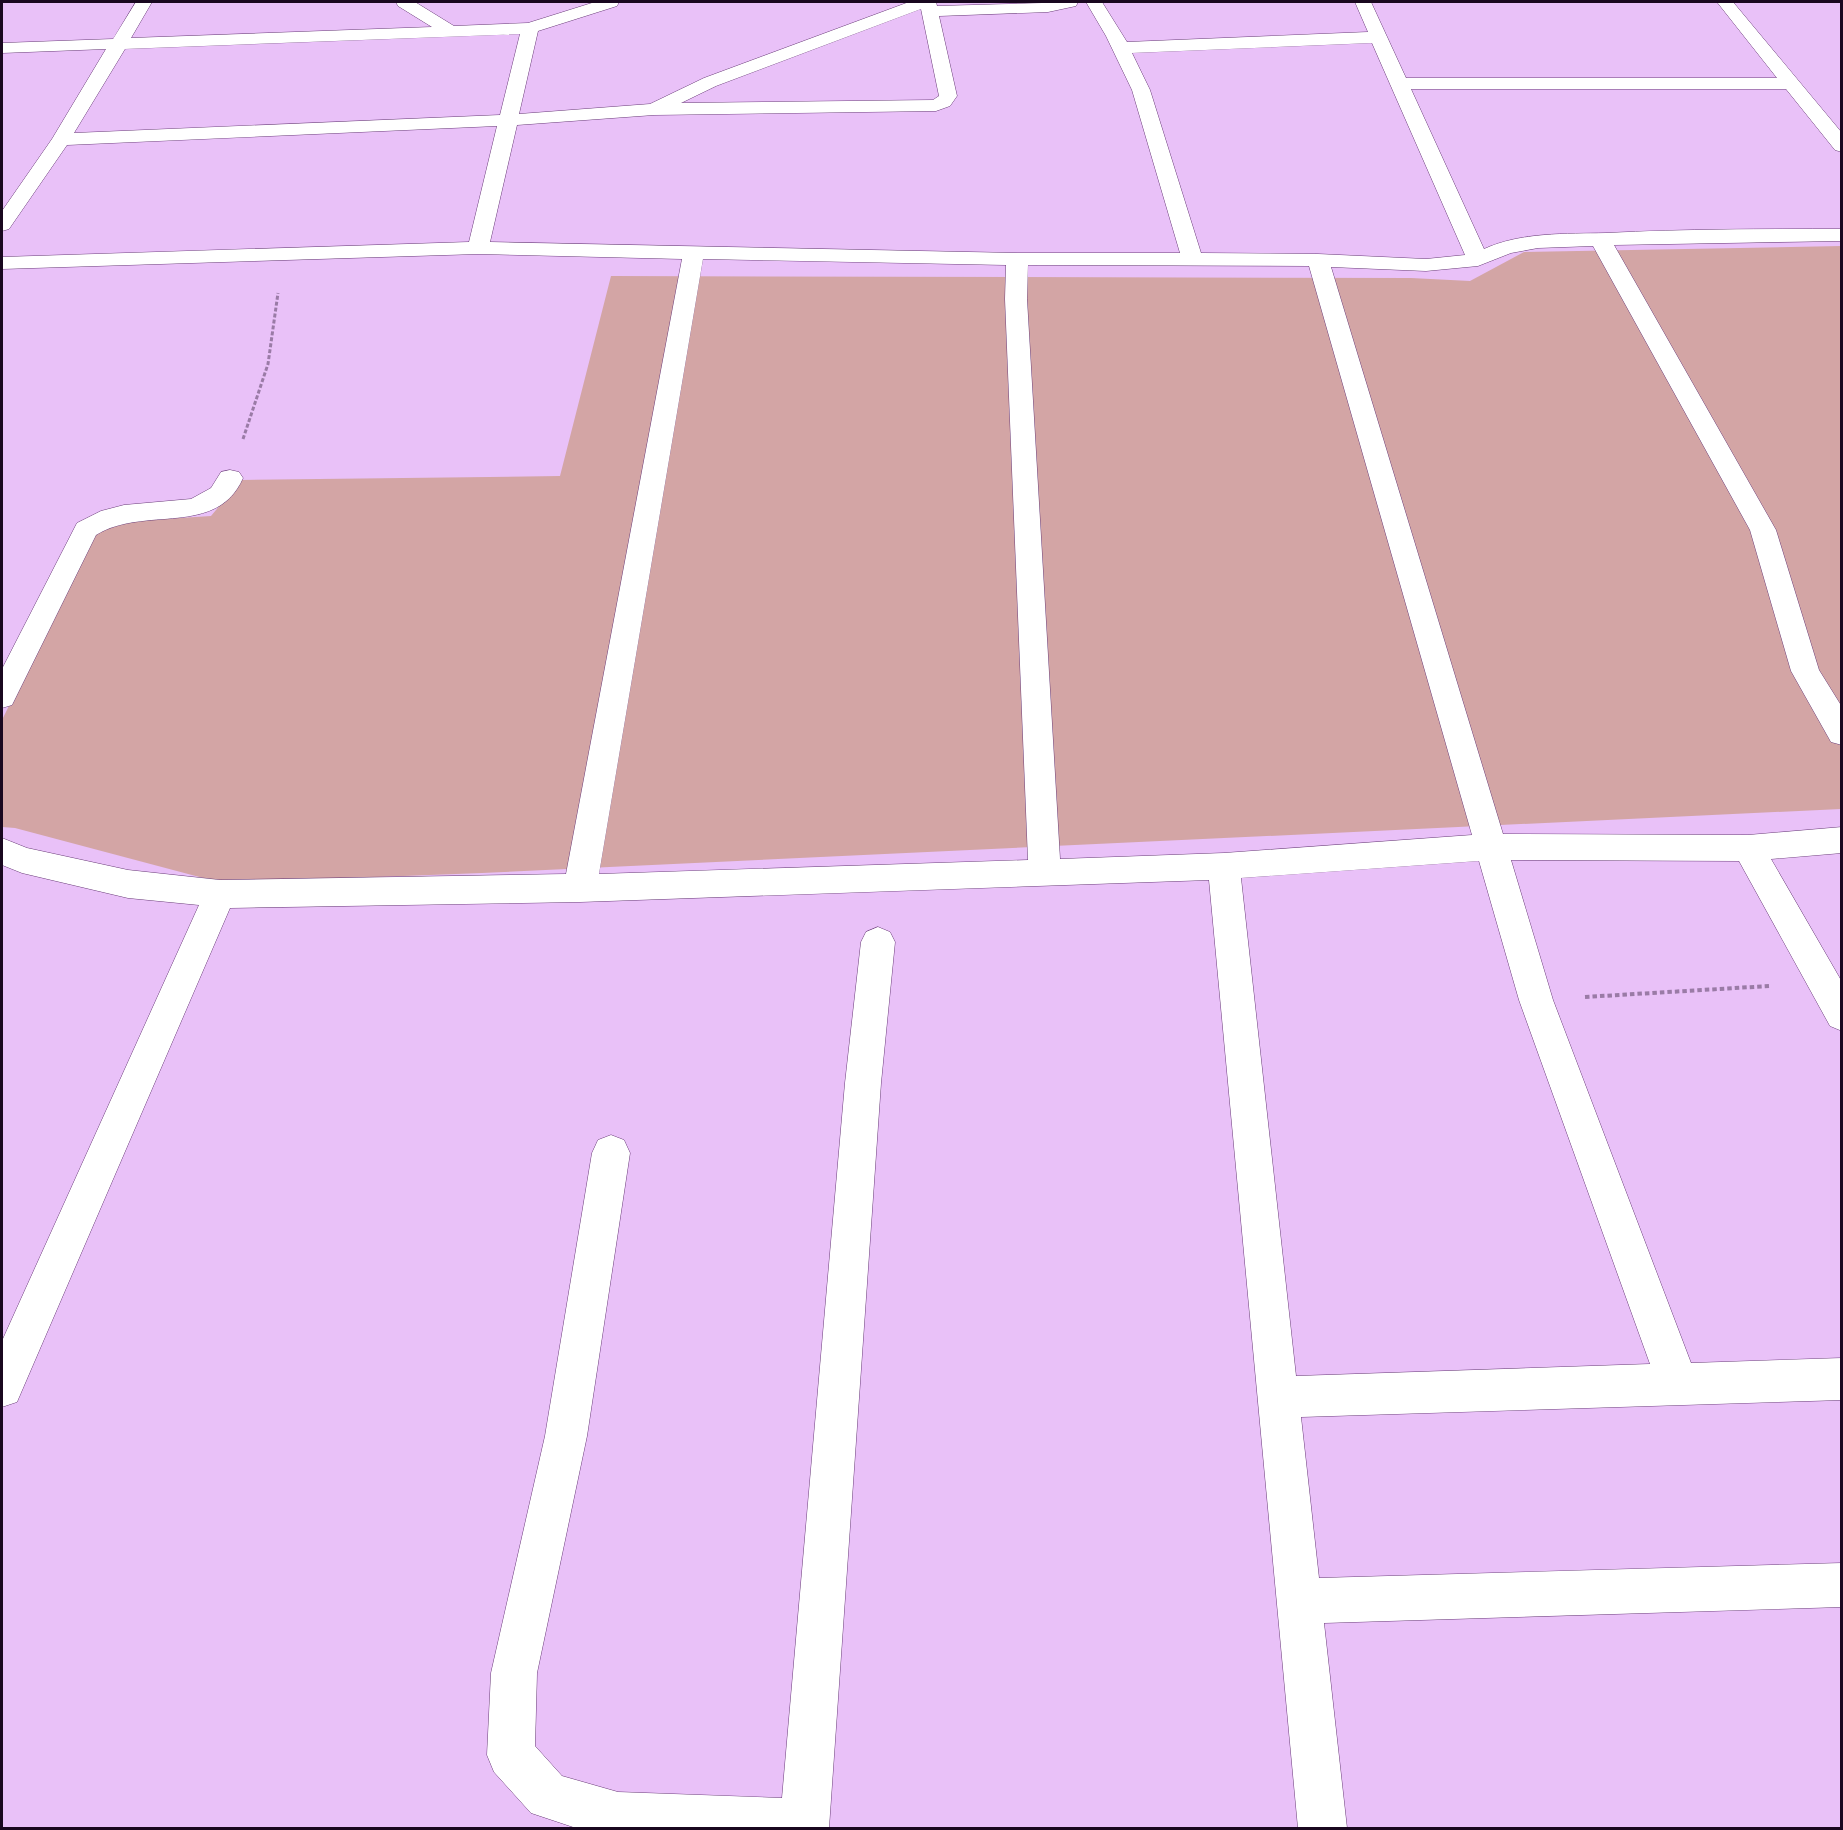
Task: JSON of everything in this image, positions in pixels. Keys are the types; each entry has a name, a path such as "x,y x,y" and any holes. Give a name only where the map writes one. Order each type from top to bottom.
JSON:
{"street":[{"path":"2,225 61,139 144,2"},
{"path":"404,2 451,31"},
{"path":"2,48 530,28 583,5 610,2"},
{"path":"654,109 710,82 927,5 1048,7 1070,2"},
{"path":"1094,2 1121,48 1141,90 1193,261"},
{"path":"1363,2 1478,260"},
{"path":"1725,2 1842,146"},
{"path":"61,139 509,120 654,109 939,105 948,96 927,5"},
{"path":"478,248 530,28"},
{"path":"1121,48 1379,37"},
{"path":"1399,84 1791,83"},
{"path":"2,263 478,248 1017,259 1318,260 1426,265 1478,260 1522,244 1600,239 1842,235"},
{"path":"1600,239 1762,530 1804,671 1842,734"},
{"path":"580,888 694,252"},
{"path":"1017,259 1017,311 1045,873"},
{"path":"1318,260 1489,847 1536,1000 1678,1384"},
{"path":"2,697 86,529 102,519 119,515 203,505 214,500 228,485 230,478"},
{"path":"2,850 22,860 128,884 220,894 580,888 1045,873 1224,866 1489,847 1748,848 1842,840"},
{"path":"1748,848 1842,1015"},
{"path":"1224,866 1322,1828"},
{"path":"2,1387 220,894"},
{"path":"610,1153 566,1436 514,1673 511,1755 548,1796 618,1816 805,1826 863,1083 878,942"},
{"path":"1278,1397 1842,1379"},
{"path":"1299,1601 1842,1585"}],"path":[{"path":"230,478 268,364 284,253"},
{"path":"1536,1000 1824,982"}],"shaded area":[{"path":"1841,246 1841,809 482,873 222,883 15,828 2,827 2,720 99,523 211,516 241,480 560,476 611,276 1411,278 1470,281 1524,252"}]}
